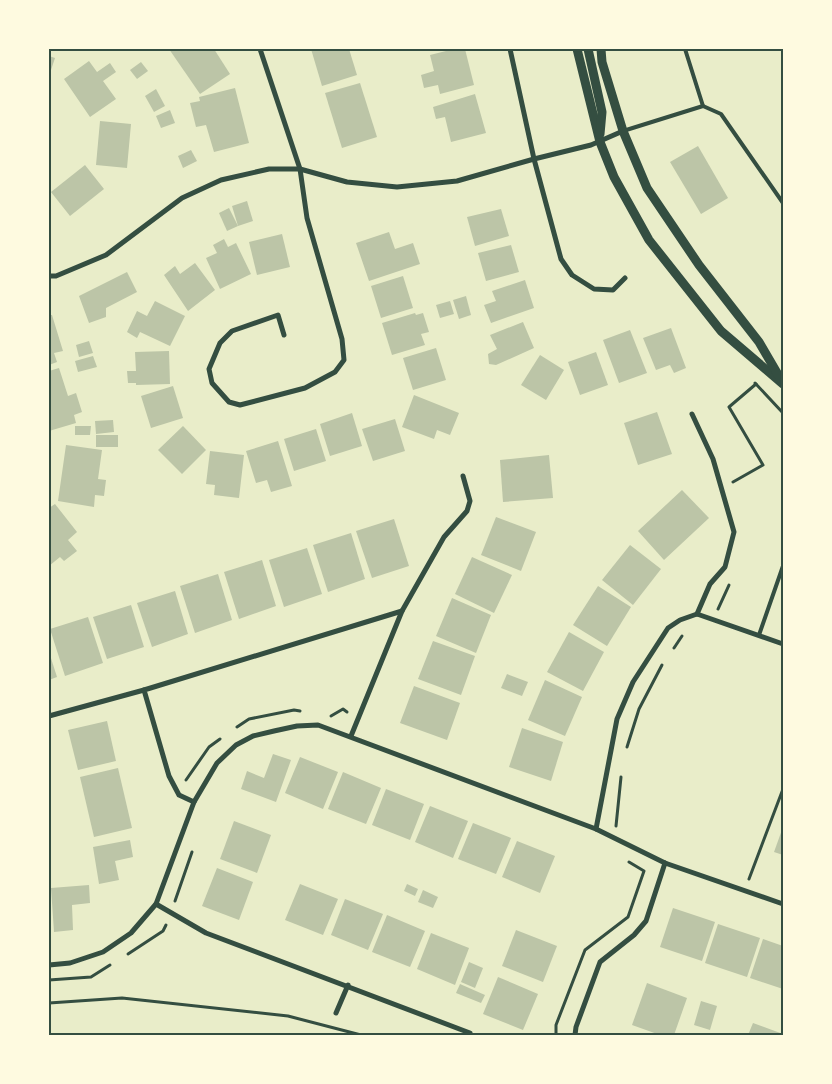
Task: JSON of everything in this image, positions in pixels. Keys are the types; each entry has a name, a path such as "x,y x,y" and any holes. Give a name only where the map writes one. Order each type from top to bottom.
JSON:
{"street":[{"path":"260,49 300,170 307,218 342,339 344,360 335,372 305,388 240,405 229,402 212,383 209,369 220,343 232,332 278,315 284,336"},
{"path":"510,49 534,159 561,259 572,275 594,289 613,290 625,278"},
{"path":"577,49 600,142 614,177 649,240 721,331 783,383"},
{"path":"588,49 602,112 600,142"},
{"path":"601,49 602,62 623,131 646,188 699,265 759,342 783,383"},
{"path":"49,276 56,276 106,255 182,198 221,180 269,169 300,170 347,182 397,187 457,181 600,142 623,131"},
{"path":"692,414 713,459 734,532 725,567 710,584 697,614"},
{"path":"351,736 402,611 444,537 467,510 470,500 463,476"},
{"path":"49,716 144,690 402,611"},
{"path":"596,830 618,719 633,682 668,628 680,620 697,614 783,644"},
{"path":"144,690 170,776 180,795 194,802"},
{"path":"49,965 70,963 103,952 131,933 156,904 194,802 217,763 236,745 253,736 297,726 318,725 351,736 596,830 665,863 783,904"},
{"path":"575,1035 576,1027 600,962 641,928 649,914 665,863"},
{"path":"156,904 206,933 348,985 470,1033"},
{"path":"336,1013 348,985"}],"lane":[{"path":"686,49 703,106"},
{"path":"623,131 703,106 721,114 783,203"},
{"path":"759,635 783,566"}],"path":[{"path":"730,483 763,465 729,407 756,384"},
{"path":"670,653 686,630"},
{"path":"626,750 639,709 665,660"},
{"path":"323,714 333,716 343,709 358,721"},
{"path":"233,730 249,719 294,710 304,712"},
{"path":"200,792 186,781 209,747 225,736"},
{"path":"622,776 614,838 614,854 644,871 634,901"},
{"path":"745,891 783,789"},
{"path":"123,957 163,931 194,847"},
{"path":"49,980 92,977 115,962"},
{"path":"49,1003 132,999 288,1016 361,1035"}],"building":[{"path":"169,49 214,49 230,74 200,94"},
{"path":"311,49 349,49 357,75 322,86"},
{"path":"454,49 465,49 474,85 440,94 438,85 424,88 421,75 434,71 430,55"},
{"path":"49,56 55,58 49,76"},
{"path":"89,61 97,72 110,63 116,72 103,81 116,99 90,117 64,79"},
{"path":"141,62 148,71 137,79 130,70"},
{"path":"360,83 377,137 342,148 325,93"},
{"path":"235,88 249,143 214,152 206,125 196,127 190,103 200,101 199,97"},
{"path":"156,89 165,106 154,112 145,96"},
{"path":"475,94 486,133 451,142 445,117 436,119 433,107"},
{"path":"170,110 175,123 161,128 156,116"},
{"path":"100,121 131,124 127,168 96,165"},
{"path":"698,146 728,198 701,214 670,162"},
{"path":"191,150 197,161 183,168 178,156"},
{"path":"85,165 104,189 70,216 51,192"},
{"path":"247,201 253,221 238,226 232,206"},
{"path":"229,208 238,226 227,231 219,213"},
{"path":"501,209 509,236 475,246 467,217"},
{"path":"389,232 395,249 413,243 420,264 369,281 356,243"},
{"path":"282,234 290,267 257,275 249,242"},
{"path":"224,239 228,247 236,243 251,274 220,289 206,258 217,253 213,245"},
{"path":"511,245 519,272 486,281 478,253"},
{"path":"195,263 215,290 188,311 164,275 175,266 180,274"},
{"path":"127,272 137,292 106,308 106,317 89,323 79,296"},
{"path":"403,276 413,308 381,318 371,286"},
{"path":"525,280 534,308 491,323 484,305 496,301 492,291"},
{"path":"466,296 471,315 459,319 453,300"},
{"path":"155,301 185,316 170,346 140,332 137,338 127,332 137,311 147,316"},
{"path":"450,301 454,314 440,318 436,305"},
{"path":"415,313 416,315 423,313 429,332 421,334 425,345 392,355 382,323"},
{"path":"49,315 52,315 63,351 54,353 57,362 49,365"},
{"path":"523,322 534,348 496,365 489,364 488,354 497,349 490,335"},
{"path":"671,328 686,368 674,373 670,365 656,370 643,338"},
{"path":"630,330 647,373 619,383 603,340"},
{"path":"89,341 93,353 79,357 76,345"},
{"path":"436,348 446,380 413,390 403,358"},
{"path":"169,351 170,384 136,385 136,383 128,383 127,371 136,371 135,352"},
{"path":"596,352 608,385 580,395 568,362"},
{"path":"540,355 564,370 546,400 521,385"},
{"path":"93,356 97,367 78,372 75,361"},
{"path":"59,368 68,396 76,393 82,412 74,415 76,423 49,431 49,371"},
{"path":"173,386 183,418 151,428 141,396"},
{"path":"414,395 459,413 450,435 437,430 434,439 402,427"},
{"path":"657,412 672,454 638,465 624,423"},
{"path":"352,413 362,446 330,456 320,424"},
{"path":"395,419 405,451 373,461 362,429"},
{"path":"113,420 114,432 96,434 95,421"},
{"path":"75,426 91,426 90,435 75,435"},
{"path":"183,426 206,450 182,474 158,450"},
{"path":"316,429 326,461 294,471 284,439"},
{"path":"96,435 118,435 118,447 96,447"},
{"path":"278,441 292,486 271,492 267,480 256,483 246,451"},
{"path":"66,445 102,450 98,479 106,480 104,496 95,495 94,507 58,501"},
{"path":"210,451 244,455 239,498 214,495 215,485 206,484"},
{"path":"549,455 553,498 503,502 500,460"},
{"path":"682,490 709,518 664,560 638,531"},
{"path":"55,504 77,532 68,540 77,551 64,561 60,557 49,566 49,508"},
{"path":"496,517 536,532 521,571 481,555"},
{"path":"394,519 409,566 372,578 356,531"},
{"path":"351,533 365,579 328,592 313,545"},
{"path":"630,545 661,569 633,605 602,580"},
{"path":"307,548 322,594 284,607 269,560"},
{"path":"472,557 512,575 494,613 455,594"},
{"path":"262,560 276,606 239,619 224,572"},
{"path":"218,574 232,620 195,633 180,586"},
{"path":"598,586 631,607 607,646 573,625"},
{"path":"175,591 188,634 152,647 137,603"},
{"path":"452,598 491,615 476,653 436,636"},
{"path":"131,605 144,647 107,659 93,617"},
{"path":"88,617 103,663 65,676 50,629"},
{"path":"569,632 604,652 583,691 547,672"},
{"path":"433,641 475,656 461,695 418,679"},
{"path":"49,652 57,677 49,680"},
{"path":"507,674 528,682 522,696 501,688"},
{"path":"545,680 582,697 565,736 528,720"},
{"path":"414,686 460,703 447,740 400,723"},
{"path":"107,721 116,761 78,770 68,730"},
{"path":"522,728 563,742 551,781 509,767"},
{"path":"273,754 291,760 276,802 241,789 247,771 264,778"},
{"path":"300,757 338,772 323,809 285,793"},
{"path":"118,768 132,828 94,837 80,777"},
{"path":"343,772 381,788 366,824 328,809"},
{"path":"386,789 424,804 410,840 372,825"},
{"path":"430,806 468,821 453,858 415,842"},
{"path":"234,821 271,835 257,873 220,859"},
{"path":"473,823 511,838 496,874 458,859"},
{"path":"783,827 783,855 774,852"},
{"path":"130,840 133,857 115,861 119,880 99,884 93,847"},
{"path":"517,841 555,856 540,893 502,877"},
{"path":"217,868 253,882 239,920 202,906"},
{"path":"300,884 338,899 323,935 285,920"},
{"path":"407,884 418,889 415,896 404,891"},
{"path":"89,885 90,903 72,905 73,930 54,932 51,888"},
{"path":"423,890 438,897 433,908 418,902"},
{"path":"345,899 383,914 368,950 331,935"},
{"path":"673,908 715,922 702,961 660,947"},
{"path":"387,915 425,931 410,967 372,952"},
{"path":"718,924 760,938 747,977 705,963"},
{"path":"516,930 557,946 543,982 502,966"},
{"path":"431,933 469,948 455,985 417,969"},
{"path":"763,939 783,946 783,989 750,978"},
{"path":"469,962 483,968 475,988 461,982"},
{"path":"498,977 538,994 523,1030 483,1014"},
{"path":"647,983 687,998 674,1035 660,1035 632,1025"},
{"path":"460,984 485,995 481,1003 456,993"},
{"path":"701,1001 717,1006 710,1030 694,1025"},
{"path":"753,1023 783,1034 783,1035 748,1035"}]}
